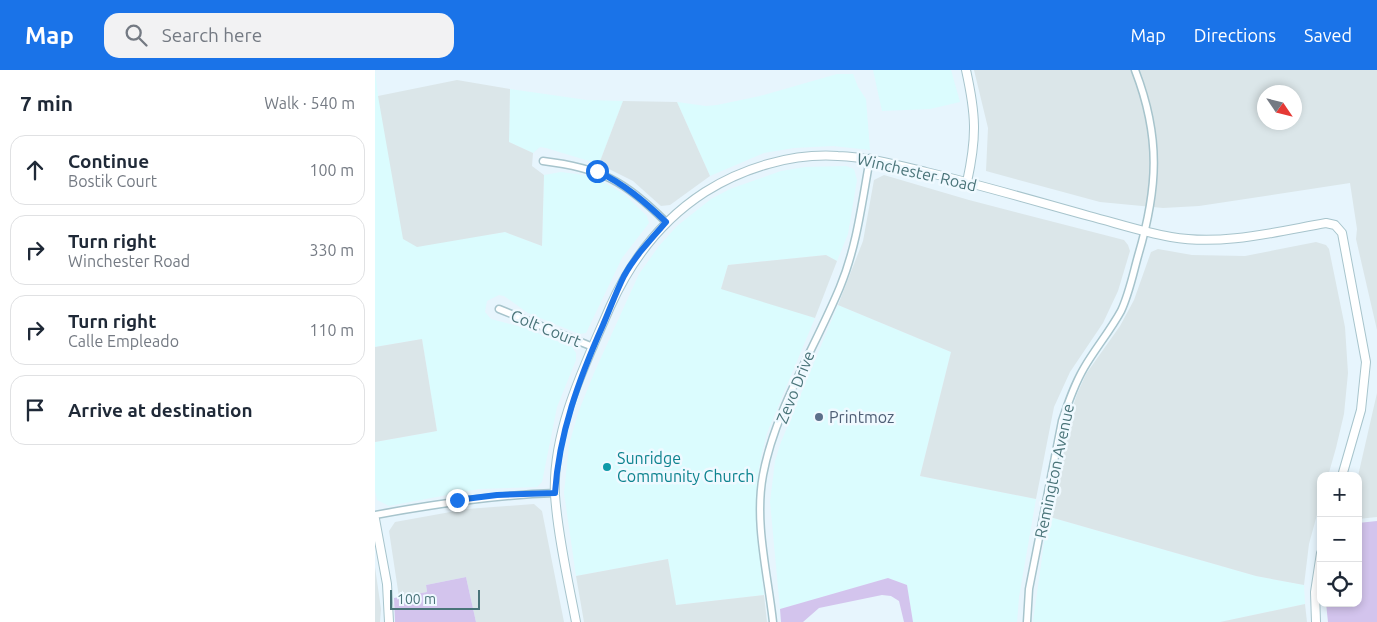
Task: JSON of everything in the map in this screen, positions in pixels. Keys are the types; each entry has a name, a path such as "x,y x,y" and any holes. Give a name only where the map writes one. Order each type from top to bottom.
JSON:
{"street":[{"path":"966,70 975,129 975,146 967,182"},
{"name":"Remington Avenue","path":"1027,622 1029,589 1062,421 1084,368 1121,310 1145,231 1153,191 1155,152 1152,125 1135,70"},
{"name":"Winchester Road","path":"576,622 555,493 561,443 567,414 593,347 625,276 647,244 666,222 675,213 713,187 763,166 822,156 870,158 967,182 1145,231 1180,238 1218,241 1326,224 1335,225 1342,233 1366,362 1361,410 1343,472"},
{"name":"Zevo Drive","path":"773,622 760,519 763,476 773,440 811,346 839,289 853,252 870,158"},
{"path":"543,161 571,164 597,171 621,183 641,198 666,222"},
{"name":"Colt Court","path":"499,309 593,347"},
{"path":"375,515 457,500 497,495 555,493"},
{"path":"375,520 387,584 389,622"},
{"path":"1316,622 1315,592 1320,562"}],"shaded area":[{"path":"375,70 378,96 487,235 505,232 542,246 544,175 561,172 584,175 609,185 625,195 647,216 649,223 622,258 586,333 579,334 528,313 504,296 499,295 487,301 485,312 491,319 525,328 572,347 576,353 576,360 557,407 542,482 537,487 479,489 389,506 377,500 375,491 375,442 437,431 422,339 375,347"},
{"path":"873,70 951,70 960,102 930,109 882,111"},
{"path":"974,70 1377,70 1377,330 1356,239 1357,229 1350,183 1199,206 1163,208 1100,202 986,171 988,128"},
{"path":"837,74 853,74 858,87 866,99 870,150 833,146 794,148 764,153 710,176 677,102 706,106 717,105 760,96"},
{"path":"457,80 510,89 509,142 533,153 532,166 544,175 542,246 505,232 417,247 403,239 378,96"},
{"path":"510,89 587,100 623,101 599,164 540,147 533,153 509,142"},
{"path":"623,101 677,102 710,176 670,205 661,206 633,181 599,164"},
{"path":"846,166 854,169 857,180 848,234 837,261 826,255 728,265 721,288 815,318 767,433 761,457 757,482 756,525 764,595 676,605 668,559 576,576 564,493 569,445 578,413 594,373 639,274 659,246 677,226 711,199 730,189 781,171 805,167"},
{"path":"884,175 969,200 1124,240 1128,245 1130,251 1118,291 1103,323 1070,372 1054,407 1036,499 920,476 951,352 838,305 863,241 874,180"},
{"path":"1316,242 1326,245 1329,249 1345,327 1348,373 1344,414 1329,472 1317,472 1317,515 1309,544 1304,585 1256,576 1050,517 1067,424 1077,394 1086,374 1120,326 1134,300 1151,252 1158,249 1192,255 1245,256"},
{"path":"826,255 837,261 815,318 721,289 728,265"},
{"path":"838,305 951,352 920,476 1036,499 1019,597 1017,622 913,622 907,585 888,578 780,609 770,502 775,461 781,442"},
{"path":"422,339 437,431 375,442 375,347"},
{"path":"1377,393 1377,517 1362,519 1362,472 1359,472"},
{"path":"534,504 542,511 564,622 476,622 466,577 426,585 427,592 399,597 389,531 395,522 467,509"},
{"path":"1050,517 1256,576 1304,585 1305,604 1220,622 1033,622 1045,536"},
{"path":"1377,521 1377,622 1328,622 1326,607 1362,607 1362,523"},
{"path":"668,559 676,605 764,595 767,622 584,622 576,576"},
{"path":"375,567 381,609 380,622 375,622"},
{"path":"466,577 476,622 395,622 394,598 427,592 426,585"},
{"path":"888,578 907,585 913,622 904,622 899,601 891,596 882,595 819,608 803,622 781,622 780,609"},
{"path":"1305,604 1307,622 1220,622"}],"place":[{"name":"Printmoz","path":"819,417"},
{"name":"Sunridge Community Church","path":"607,467"}],"route":[{"path":"457,500 497,495 555,493 561,443 567,414 593,347 625,276 634,261 666,222 641,198 621,183 597,171"}]}
